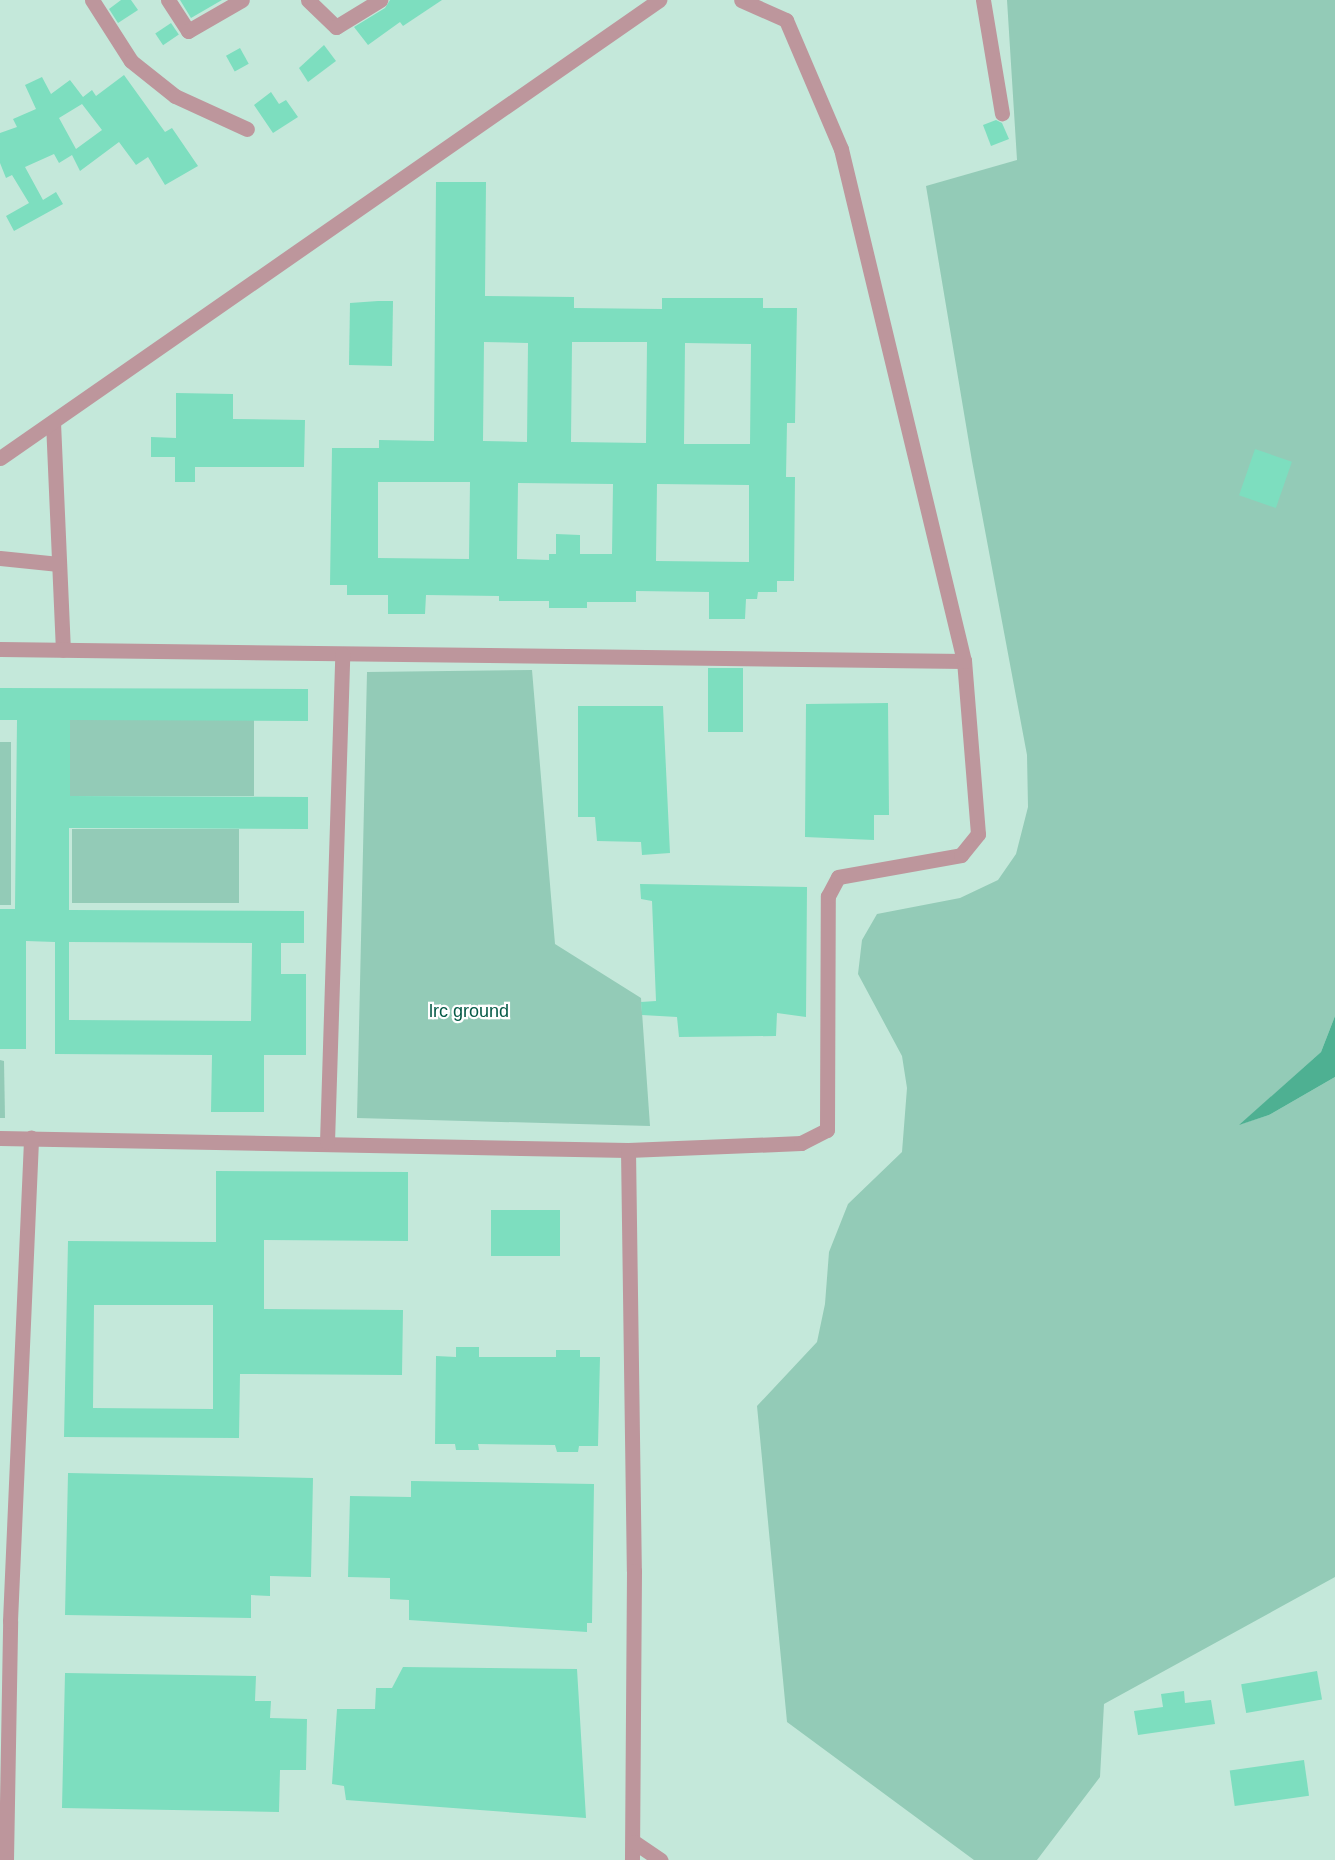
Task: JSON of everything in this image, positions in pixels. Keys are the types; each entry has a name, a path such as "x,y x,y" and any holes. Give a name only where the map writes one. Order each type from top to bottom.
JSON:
{"street":[{"path":"92,0 131,61 175,96 247,129"},
{"path":"168,0 188,31 242,0"},
{"path":"308,0 336,27 380,0"},
{"path":"0,458 659,0"},
{"path":"0,1138 327,1142 628,1150 801,1143 827,1130 828,896 838,877 961,855 978,834 964,661 842,149 786,20 741,0"},
{"path":"983,0 1002,113"},
{"path":"53,422 63,650"},
{"path":"0,558 59,564"},
{"path":"0,649 964,661"},
{"path":"327,1142 342,654"},
{"path":"6,1860 10,1621 31,1137"},
{"path":"628,1150 634,1842 632,1860"},
{"path":"634,1842 661,1860"}],"green space":[{"path":"1007,0 1335,0 1335,1016 1321,1052 1241,1124 1269,1115 1335,1077 1335,1577 1104,1704 1100,1777 1037,1860 974,1860 787,1722 757,1406 817,1342 825,1304 829,1252 848,1204 902,1152 907,1088 902,1056 858,974 862,940 877,914 960,898 998,880 1016,854 1028,807 1027,755 972,461 926,186 1017,160"},
{"name":"lrc ground","path":"532,670 555,944 641,998 650,1126 357,1118 367,672"},
{"path":"70,720 254,720 254,796 70,796"},
{"path":"0,742 11,742 11,905 0,905"},
{"path":"72,829 239,829 239,903 72,903"},
{"path":"0,1060 4,1061 5,1118 0,1118"}],"shaded area":[{"path":"1335,1016 1335,1077 1269,1115 1239,1125 1321,1052"}],"building":[{"path":"121,0 131,0 138,10 118,23 109,9"},
{"path":"180,0 222,0 191,18"},
{"path":"390,0 442,0 403,26 400,22 368,45 354,27 385,8"},
{"path":"171,23 179,35 163,45 155,34"},
{"path":"324,45 336,61 308,82 299,68"},
{"path":"240,48 249,64 235,72 226,56"},
{"path":"124,75 165,132 172,128 198,166 165,185 148,157 136,165 119,142 80,171 72,155 59,163 54,154 25,167 43,200 56,192 63,204 14,231 6,216 29,203 12,175 6,178 0,163 0,133 17,127 13,119 36,109 25,85 42,77 51,94 70,80 83,97 92,90 96,96","holes":["82,104 102,130 76,149 59,118"]},
{"path":"271,92 279,104 286,100 298,117 273,133 254,105"},
{"path":"996,120 1002,123 1009,139 991,146 983,125"},
{"path":"436,182 486,182 485,296 574,297 574,308 662,309 662,298 763,298 763,308 797,308 795,423 787,423 786,477 795,477 794,581 777,581 777,592 758,592 757,599 746,599 745,619 709,619 709,592 636,591 636,602 587,602 587,608 549,608 549,601 499,601 499,596 426,595 425,614 388,614 388,595 347,595 347,585 330,585 332,448 379,448 379,440 434,441","holes":["484,342 528,343 527,442 483,441","572,342 647,342 646,443 571,442","685,343 751,344 750,444 684,444","378,482 470,482 469,559 378,558","518,483 613,484 612,554 580,554 580,535 556,534 556,554 549,554 549,560 517,559","657,484 749,485 749,562 656,561"]},
{"path":"393,301 392,366 349,365 350,303"},
{"path":"176,393 233,394 233,419 305,420 304,467 195,467 195,482 175,482 175,457 151,457 151,437 176,438"},
{"path":"1255,449 1292,462 1276,508 1239,495"},
{"path":"708,668 743,668 743,732 708,732"},
{"path":"0,688 308,689 308,721 70,720 70,796 308,797 308,829 69,828 69,910 304,911 304,943 281,943 281,974 306,974 306,1055 264,1055 264,1112 211,1112 212,1055 55,1054 55,942 26,941 26,1049 0,1049 0,909 15,909 17,720 0,720","holes":["69,942 252,943 251,1021 69,1020"]},
{"path":"888,703 889,815 874,815 874,840 805,837 806,704"},
{"path":"578,706 663,706 670,853 642,855 641,842 597,841 595,817 578,817"},
{"path":"640,884 807,887 806,1017 777,1013 776,1036 679,1037 677,1017 642,1015 641,1002 656,1001 652,901 641,899"},
{"path":"216,1171 408,1172 408,1241 264,1240 264,1309 403,1310 402,1375 240,1374 239,1438 64,1437 68,1241 216,1242","holes":["94,1305 213,1305 213,1409 93,1408"]},
{"path":"491,1210 560,1210 560,1256 491,1256"},
{"path":"456,1347 479,1347 479,1357 556,1357 556,1350 580,1350 580,1357 600,1357 598,1446 579,1446 578,1452 557,1452 555,1445 478,1444 479,1450 456,1450 455,1444 435,1444 436,1356 456,1357"},
{"path":"68,1473 313,1478 311,1577 270,1576 270,1596 251,1595 251,1618 65,1615"},
{"path":"411,1481 594,1484 592,1623 587,1623 587,1632 409,1620 409,1600 390,1599 390,1578 348,1577 350,1496 411,1497"},
{"path":"403,1667 577,1669 586,1818 346,1800 344,1786 332,1784 337,1709 375,1709 376,1688 392,1688"},
{"path":"1317,1671 1322,1700 1246,1713 1241,1684"},
{"path":"65,1673 256,1676 255,1701 271,1701 270,1718 307,1719 306,1770 280,1770 279,1812 62,1808"},
{"path":"1184,1691 1185,1703 1211,1700 1215,1724 1138,1735 1134,1711 1163,1707 1161,1694"},
{"path":"1304,1760 1309,1796 1235,1806 1230,1770"}]}
